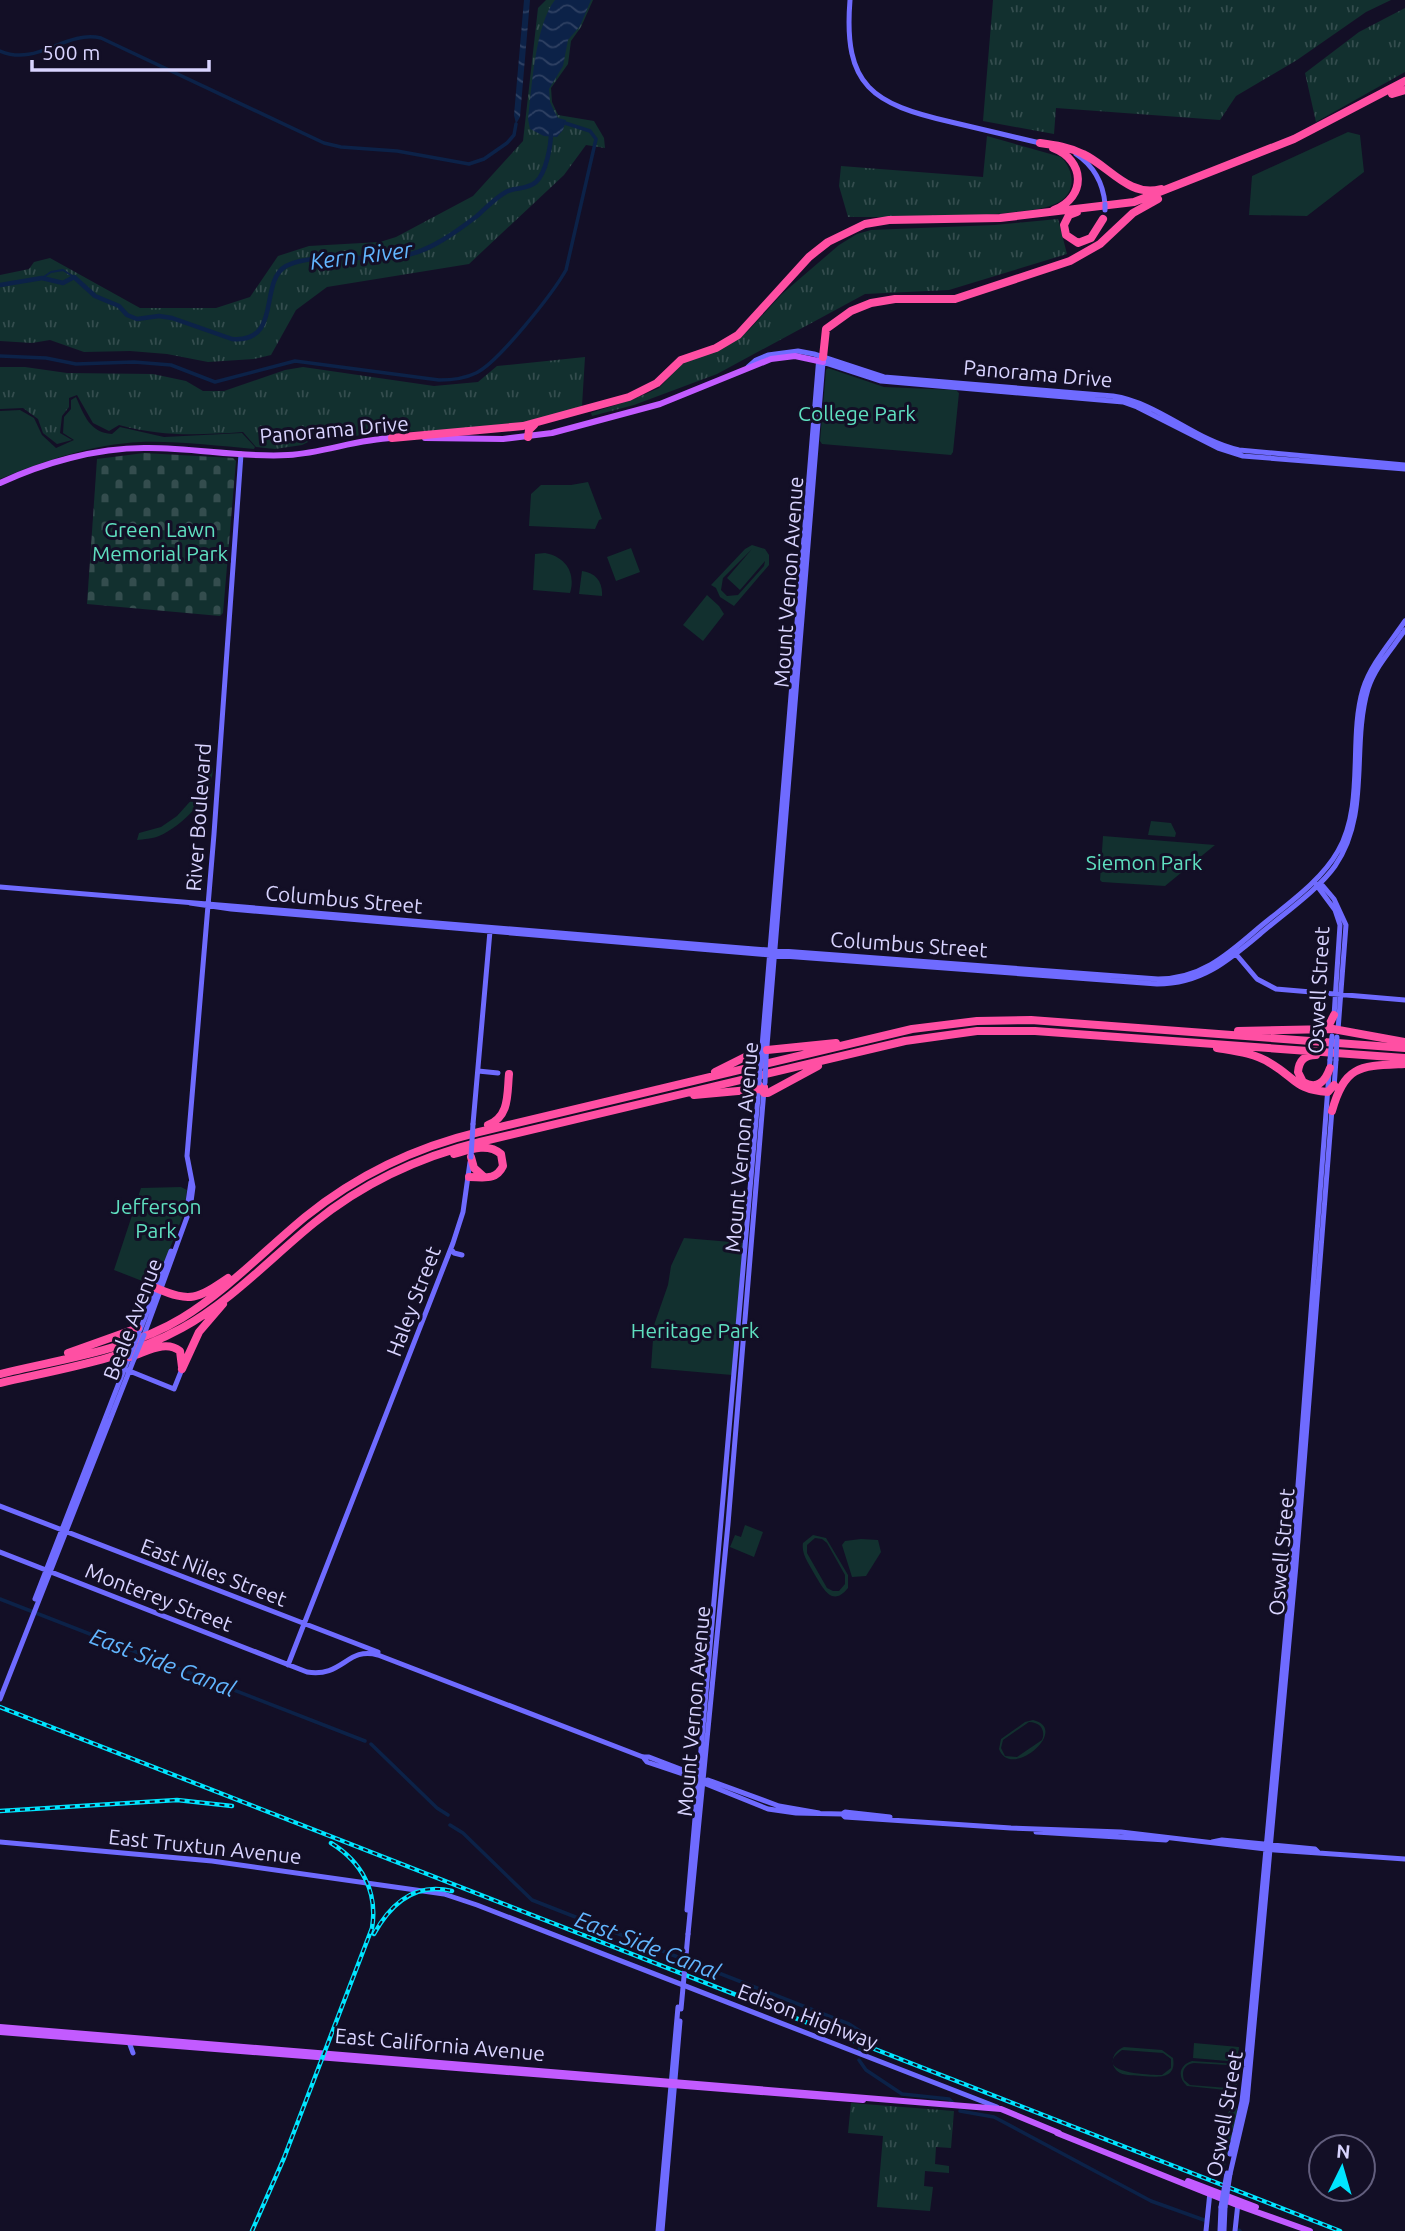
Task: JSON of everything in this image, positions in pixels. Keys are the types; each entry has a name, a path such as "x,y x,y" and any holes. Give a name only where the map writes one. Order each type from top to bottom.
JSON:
{"highway":[{"path":"1104,211 1095,234 1085,242 1073,242 1064,230 1065,221 1073,213 1132,205 1182,190 1314,136 1387,93 1405,79"},
{"path":"392,438 536,424 629,397 657,383 681,360 716,348 731,339 748,325 809,257 828,242 865,224 889,220 1017,216 1135,202 1316,129 1387,93 1405,88"},
{"path":"1040,143 1083,153 1129,185 1141,190 1156,191 1191,180"},
{"path":"1017,216 1044,212 1064,205 1077,187 1076,170 1069,157 1040,143"},
{"name":"Mount Vernon Avenue","path":"821,359 828,326 863,305 895,299 955,299 1076,258 1100,244 1142,207 1182,190"},
{"path":"1076,258 1093,243 1103,225 1104,211"},
{"path":"528,437 530,427 536,424"},
{"path":"1315,1030 1329,1025 1334,1015"},
{"path":"451,1139 944,1024 1009,1020 1405,1048"},
{"path":"1200,1033 1315,1030 1405,1042"},
{"path":"0,1383 146,1346 184,1328 211,1309 332,1209 362,1189 407,1166 463,1146 859,1051 925,1037 977,1031 1035,1031 1384,1057"},
{"path":"678,1085 762,1054 874,1039"},
{"path":"1183,1041 1250,1054 1271,1063 1303,1088 1331,1089"},
{"path":"663,1098 761,1087 769,1093 816,1066 859,1051"},
{"path":"1332,1063 1323,1082 1315,1085 1303,1082 1298,1074 1301,1060 1310,1055 1405,1058"},
{"path":"1332,1111 1340,1087 1356,1071 1370,1066 1405,1064"},
{"path":"498,1073 506,1079 508,1086"},
{"path":"0,1374 125,1343 167,1326 214,1296 303,1219 351,1185 402,1158 496,1122 505,1109 509,1074"},
{"path":"407,1166 457,1153 491,1148 499,1152 503,1163 498,1175 487,1178 469,1177"},
{"path":"471,1157 477,1172 487,1178"},
{"path":"158,1289 180,1298 197,1297 259,1257"},
{"path":"182,1369 199,1332 255,1272"},
{"path":"32,1366 122,1329 141,1331"},
{"path":"84,1363 129,1357 167,1345 180,1351 182,1369"}],"main road":[{"path":"850,0 849,43 859,73 879,96 901,109 1073,152 1087,162 1100,180 1104,211"},
{"name":"Panorama Drive","path":"0,483 56,464 116,450 160,448 241,454 299,454 360,441 392,438 528,437 660,404 748,367 784,356 821,359 884,377 1126,398 1222,445 1239,450 1405,467"},
{"name":"Mount Vernon Avenue","path":"660,2231 692,1870 698,1837 821,359"},
{"name":"River Boulevard","path":"191,1182 187,1156 241,454"},
{"name":"Columbus Street","path":"1315,883 1330,864 1347,831 1360,702 1365,682 1405,621"},
{"name":"Columbus Street","path":"208,905 523,931 708,950 1165,984 1201,976 1217,969 1335,867 1349,840 1355,818 1368,691 1377,671 1405,631"},
{"name":"Oswell Street","path":"1222,2231 1228,2174 1247,2101 1301,1498 1301,1441 1332,1063 1346,935 1345,921 1334,899 1323,886 1315,883"},
{"name":"Columbus Street","path":"0,887 490,931 523,931"},
{"name":"Haley Street","path":"288,1665 451,1249 463,1212 471,1157 490,931"},
{"name":"Columbus Street","path":"585,937 732,947 773,953"},
{"path":"708,950 732,947"},
{"path":"1234,952 1253,975 1272,988 1405,1000"},
{"name":"Mount Vernon Avenue","path":"762,1054 769,1021 767,986 773,953"},
{"name":"Oswell Street","path":"1335,1033 1334,1015 1339,995"},
{"name":"Oswell Street","path":"1268,1847 1274,1803 1275,1750 1332,1111 1332,1063"},
{"path":"478,1071 498,1073"},
{"name":"Beale Avenue","path":"0,1690 190,1209 193,1187 191,1182"},
{"path":"451,1249 462,1255"},
{"path":"127,1370 174,1389 182,1369"},
{"name":"East Niles Street","path":"0,1506 415,1668"},
{"name":"Monterey Street","path":"0,1552 307,1672"},
{"name":"Beale Avenue","path":"0,1699 19,1645"},
{"name":"East Niles Street","path":"307,1672 330,1672 354,1656 367,1653 415,1668 643,1757 667,1763 706,1784 793,1813 842,1814 845,1817 1011,1828 1086,1830 1212,1842 1222,1840 1315,1854 1318,1852 1405,1859"},
{"name":"Mount Vernon Avenue","path":"687,1933 693,1894 692,1846 701,1779"},
{"path":"695,1823 698,1837"},
{"name":"East Truxtun Avenue","path":"0,1842 212,1861 406,1888"},
{"name":"Edison Highway","path":"406,1888 444,1894 477,1905 1310,2231"},
{"name":"East California Avenue","path":"0,2029 478,2070 518,2068 850,2100 876,2099"},
{"name":"East California Avenue","path":"0,2029 816,2092 997,2109"},
{"path":"129,2042 133,2053"},
{"path":"791,2095 816,2092"},
{"path":"1206,2231 1210,2192"},
{"name":"Oswell Street","path":"1235,2231 1238,2203"}],"green space":[{"path":"546,0 593,0 581,27 571,41 568,64 551,88 552,102 558,115 594,121 604,138 605,148 586,145 564,175 469,264 327,287 296,310 271,355 254,359 208,362 167,354 130,351 84,352 50,340 32,343 0,341 0,275 29,269 34,262 50,258 140,308 216,308 250,297 278,256 309,246 380,242 396,237 473,196 523,141 538,8"},
{"path":"993,0 1391,0 1366,12 1297,60 1236,96 1220,120 1056,108 1054,134 983,121"},
{"path":"1405,8 1405,72 1316,122 1305,73 1359,32"},
{"path":"1348,132 1360,135 1364,172 1307,216 1249,215 1252,176"},
{"path":"987,136 1061,157 1071,174 1069,192 1051,206 1000,214 848,217 839,186 841,166 983,177"},
{"path":"1058,219 1067,254 949,290 865,294 717,374 634,405 592,416 591,413 659,388 683,363 735,340 748,331 782,294 839,245 857,234 871,230 995,225"},
{"path":"585,357 582,406 548,417 521,423 438,431 381,430 343,439 322,435 302,445 275,449 256,447 243,432 181,434 151,432 119,425 109,431 93,423 77,395 69,398 69,407 62,416 60,433 72,440 57,444 43,433 38,419 23,408 0,409 0,367 25,367 67,373 153,374 186,381 203,391 224,391 285,370 303,367 434,386 478,382 497,366"},
{"name":"College Park","path":"828,368 884,387 956,390 959,393 951,455 822,444 820,441"},
{"path":"76,397 89,422 104,433 112,434 120,427 164,437 242,433 255,447 169,442 123,443 69,454 0,479 0,411 20,410 34,418 42,435 56,448 74,440 63,433 64,417 71,409 71,400"},
{"name":"Green Lawn Memorial Park","path":"144,453 233,458 236,461 223,613 220,616 87,604 97,459"},
{"path":"588,482 602,519 595,529 529,526 531,494 541,485"},
{"path":"752,545 765,549 769,555 769,565 734,606 720,597 716,588 711,585","holes":["752,549 727,578 740,590 765,561 764,566 738,595 727,596 721,590 723,578"]},
{"path":"631,548 640,572 616,581 607,557"},
{"path":"545,553 559,558 568,567 572,579 570,593 533,590 535,554"},
{"path":"582,571 598,579 602,596 579,594"},
{"path":"707,595 724,614 703,641 683,625"},
{"path":"213,767 212,777 203,798 187,817 159,836 137,840 139,833 161,827 177,816 195,796"},
{"path":"1151,821 1171,823 1175,837 1148,835"},
{"name":"Siemon Park","path":"1103,836 1215,845 1165,886 1102,882"},
{"name":"Jefferson Park","path":"181,1187 187,1190 184,1213 155,1286 114,1270 141,1188"},
{"name":"Heritage Park","path":"684,1238 743,1243 732,1375 651,1368 654,1325 668,1285 671,1266"},
{"path":"745,1525 763,1532 754,1557 730,1547 735,1535 741,1537"},
{"path":"813,1535 826,1538 848,1575 848,1588 842,1594 828,1594 806,1560 803,1543","holes":["815,1538 822,1539 845,1575 845,1584 839,1591 827,1588 807,1553 807,1545"]},
{"path":"878,1540 881,1552 866,1576 852,1577 842,1545 845,1541"},
{"path":"1033,1720 1043,1725 1045,1733 1042,1742 1025,1756 1015,1759 1005,1757 999,1749 1001,1739 1025,1722","holes":["1033,1722 1043,1730 1042,1740 1017,1757 1005,1756 1001,1748 1003,1740"]},
{"path":"1194,2043 1239,2047 1238,2062 1193,2058"},
{"path":"1120,2049 1162,2050 1173,2058 1172,2070 1159,2077 1120,2073 1113,2064 1126,2071 1162,2075 1171,2068 1171,2059 1163,2053 1122,2050 1113,2063 1114,2055"},
{"path":"1192,2061 1238,2064 1235,2067 1239,2075 1237,2085 1226,2090 1187,2086 1184,2083 1181,2072 1188,2063","holes":["1194,2063 1228,2065 1237,2072 1237,2081 1228,2088 1190,2085 1183,2077 1186,2066"]},
{"path":"851,2103 954,2111 951,2148 936,2147 935,2164 949,2166 949,2173 925,2171 924,2186 933,2187 930,2211 877,2207 883,2136 848,2133"},
{"path":"1233,2105 1237,2108 1237,2113 1223,2175 1217,2164 1228,2113"}],"water":[{"path":"524,0 530,0 520,117 516,124 514,115"},
{"path":"555,0 591,0 580,26 568,40 563,66 549,89 554,111 558,118 566,120 557,137 544,136 530,129 528,119 539,40 548,11"}],"waterway":[{"path":"0,51 27,55 75,39 101,38 324,143 341,147 397,151 469,164 484,159 507,143 514,135 516,124"},
{"path":"0,356 46,358 76,364 134,362 171,365 215,382 295,361 439,380 458,379 476,373 486,367 511,342 566,270 596,139 590,131 565,123"},
{"name":"Kern River","path":"0,285 42,278 63,283 74,277 95,296 119,306 127,315 137,319 159,316 172,318 232,339 248,338 258,332 264,322 273,285 286,266 311,259 402,256 432,246 469,222 502,194 536,182 545,166 551,132"},
{"path":"42,278 51,272 63,270 74,277"},
{"name":"East Side Canal","path":"0,1599 365,1741"},
{"name":"East Side Canal","path":"371,1744 437,1808 448,1815"},
{"name":"East Side Canal","path":"450,1825 463,1833 532,1900 849,2024 864,2036"},
{"name":"East Side Canal","path":"859,2051 860,2046"},
{"name":"East Side Canal","path":"859,2060 866,2070 902,2094 949,2099 953,2103"},
{"name":"East Side Canal","path":"960,2111 994,2117 1151,2201 1204,2220"}],"railway":[{"path":"0,1707 1340,2231"},
{"path":"0,1811 177,1800 232,1806"},
{"path":"252,2231 284,2158 372,1928 372,1902 365,1879 351,1859 331,1843"},
{"path":"374,1934 396,1904 416,1892 439,1889 452,1891"}]}
